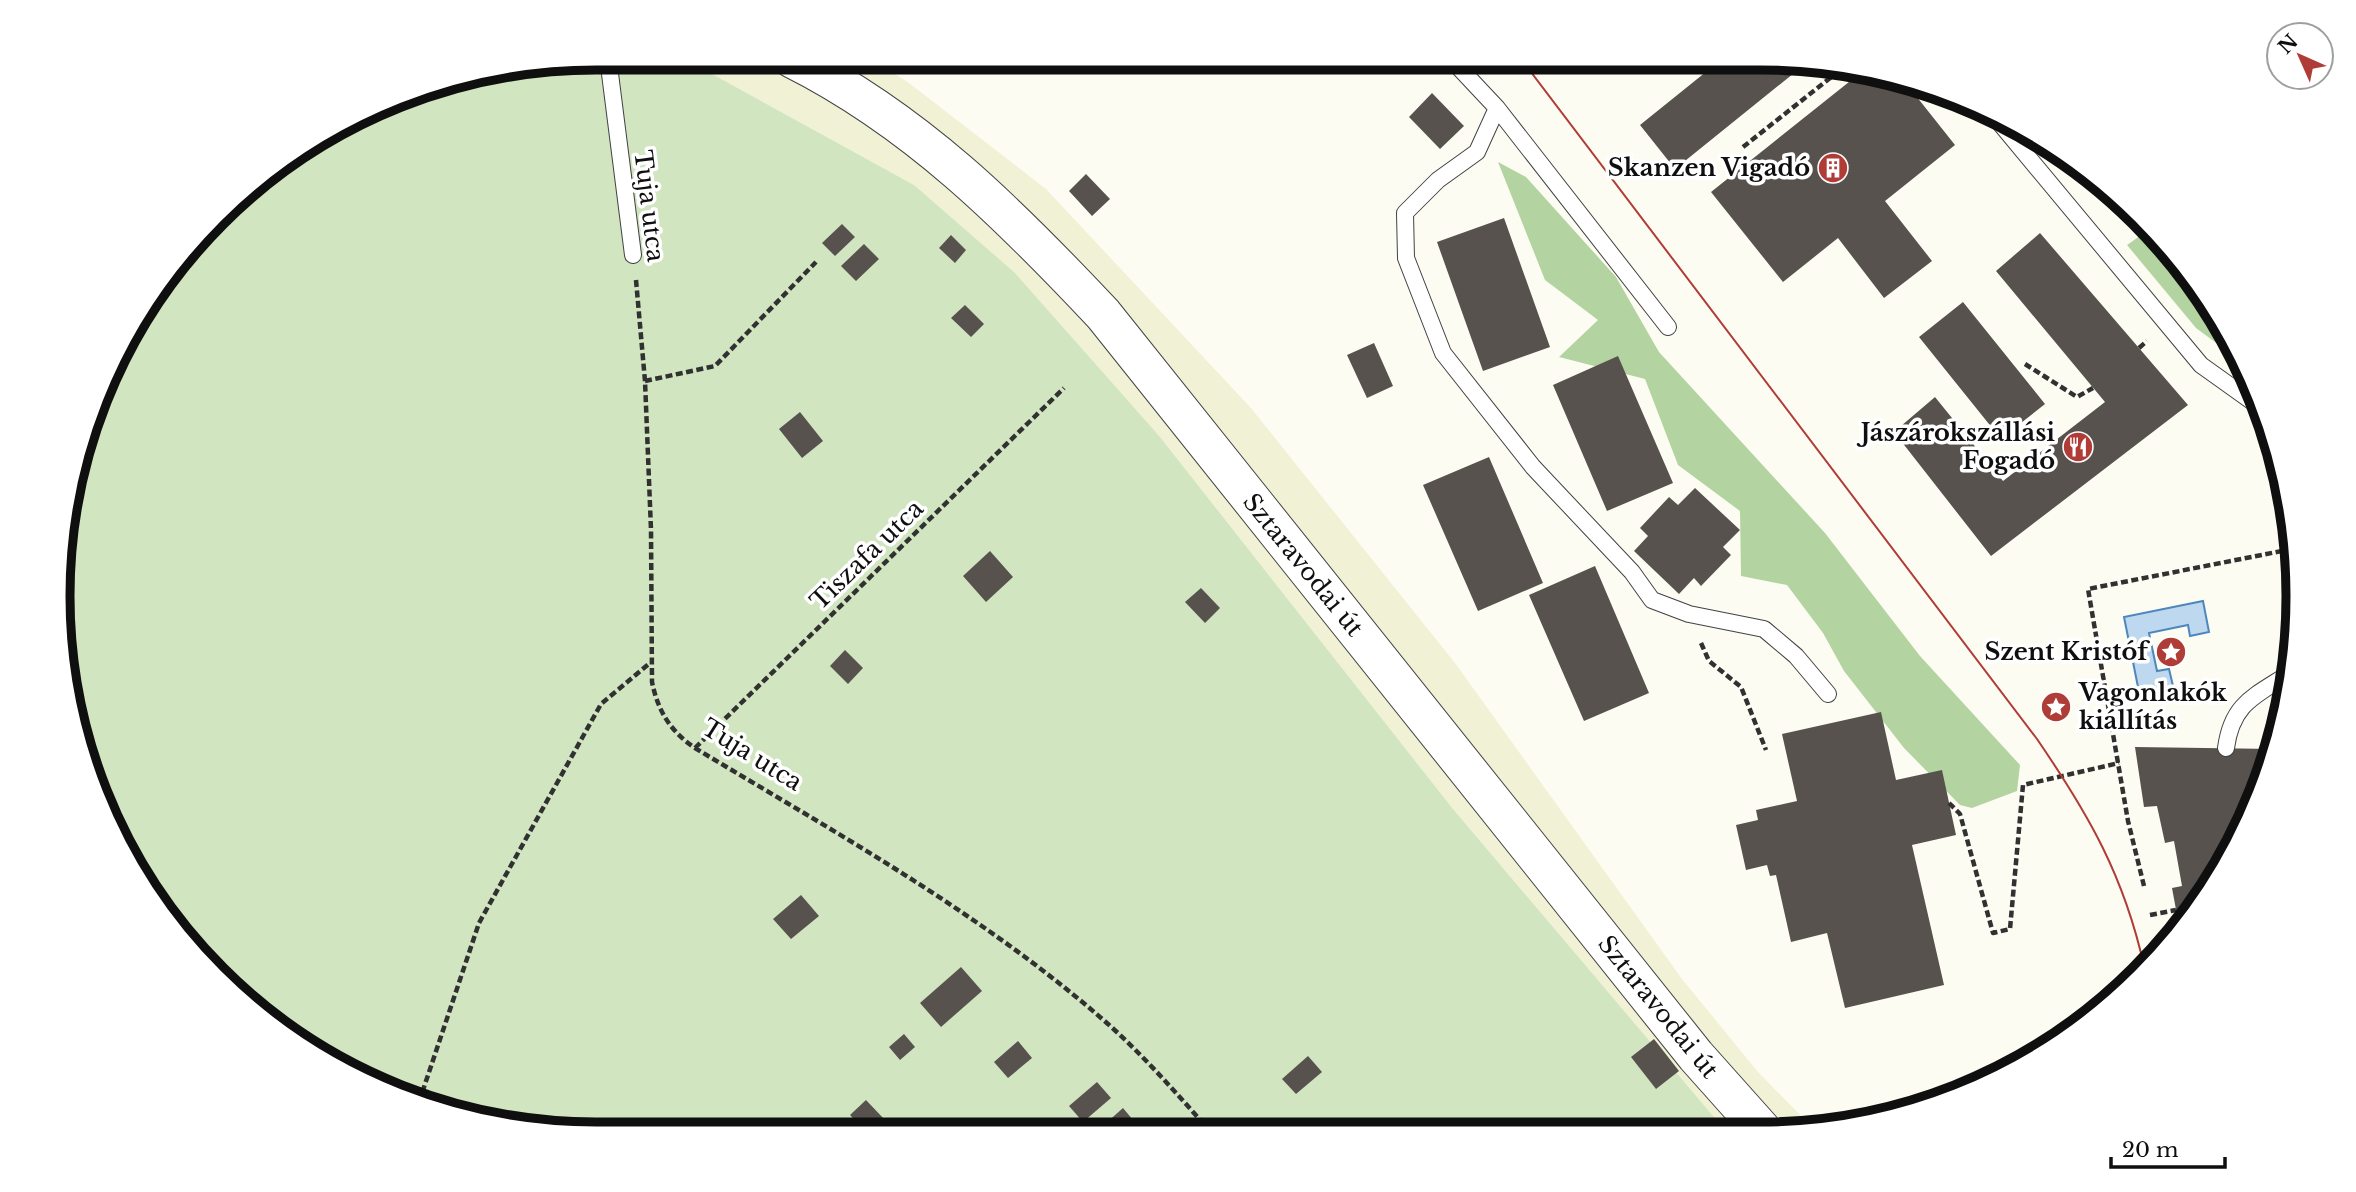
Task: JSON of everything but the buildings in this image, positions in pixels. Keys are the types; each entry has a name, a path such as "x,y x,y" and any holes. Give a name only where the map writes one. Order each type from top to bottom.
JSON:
{"street":[{"name":"Sztaravodai út","path":"812,70 878,108 933,148 1022,227 1103,314 1696,1055 1755,1122"}],"lane":[{"name":"Tuja utca","path":"610,70 633,255"},
{"path":"1461,70 1497,108 1668,327"},
{"path":"1497,108 1477,152 1438,180 1405,213 1406,258 1443,353 1516,447 1632,572 1651,600 1689,614 1764,629 1796,656 1828,694"},
{"path":"2007,131 2201,365 2247,398"},
{"path":"2226,748 2229,725 2248,701 2279,681"}],"path":[{"path":"1743,147 1833,76"},
{"name":"Tuja utca","path":"633,255 645,382 651,530 651,662 656,698 663,715 676,733 695,748 940,898 1026,958 1139,1054 1202,1122"},
{"path":"645,382 715,366 816,262"},
{"path":"2025,364 2077,397 2093,388"},
{"name":"Tiszafa utca","path":"695,748 1064,388"},
{"path":"2144,886 2128,821 2088,589 2284,551"},
{"path":"1689,614 1709,661 1741,687 1766,750"},
{"path":"422,1092 479,923 601,704 651,662"},
{"path":"1949,803 1960,814 1993,933 2010,929 2023,785 2119,763"},
{"path":"2150,915 2176,910"}],"green space":[{"path":"705,70 889,70 1046,189 1251,408 1455,663 1682,979 1758,1072 1805,1120 1718,1122 1453,809 1160,437 914,185"},
{"path":"705,70 914,185 1015,273 1160,437 1453,809 1718,1122 596,1122 527,1117 460,1104 427,1094 363,1068 333,1052 276,1013 224,968 201,943 140,859 124,829 98,765 80,699 75,665 71,630 71,562 80,493 88,460 98,427 124,363 140,333 179,276 224,224 249,201 333,140 363,124 427,98 493,80 562,71"},
{"path":"1498,162 1526,177 1616,277 1659,352 1825,533 1920,656 2020,765 2017,791 1972,808 1960,805 1904,748 1844,671 1823,633 1787,585 1741,576 1740,511 1678,465 1645,379 1559,357 1598,320 1545,280"},
{"path":"2142,235 2177,276 2225,349 2196,328 2127,245"}],"water":[{"path":"2203,601 2209,632 2190,636 2188,625 2149,633 2157,671 2169,669 2173,686 2139,692 2124,617"}],"tram line":[{"path":"1529,70 2037,739 2073,794 2102,847 2126,903 2142,957"}],"place":[{"name":"Skanzen Vigadó","path":"1833,168"},
{"name":"Jászárokszállási Fogadó","path":"2078,447"},
{"name":"Szent Kristóf","path":"2171,652"},
{"name":"Vagonlakók kiállítás","path":"2056,707"}]}
